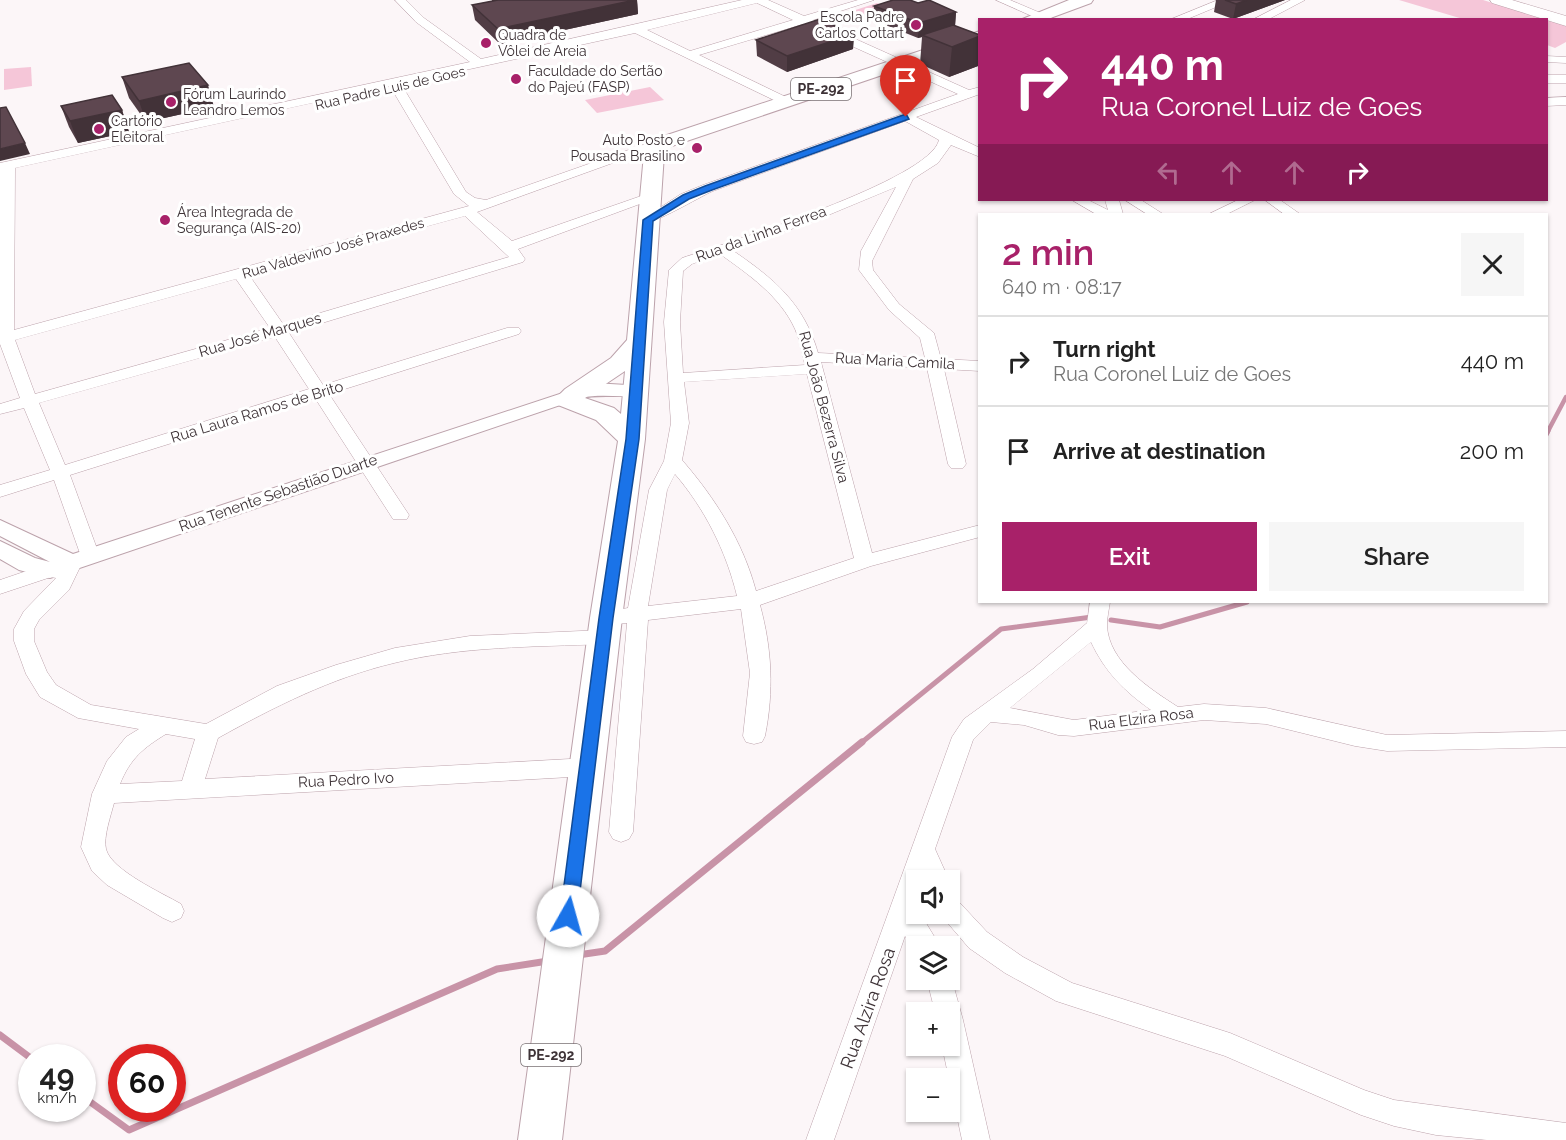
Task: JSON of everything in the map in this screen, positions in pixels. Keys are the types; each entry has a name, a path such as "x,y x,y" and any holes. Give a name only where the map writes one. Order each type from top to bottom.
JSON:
{"main road":[{"path":"1040,18 1085,0"},
{"path":"1497,0 1566,19"},
{"path":"1509,0 1566,19"},
{"name":"PE-292","path":"540,1140 605,628 632,439 654,154 662,143 978,37"},
{"path":"566,398 620,363 640,341"},
{"path":"566,398 605,414 632,439"}],"street":[{"path":"400,0 420,20 477,62"},
{"path":"757,0 897,63 974,92"},
{"name":"Rua Padre Luís de Goes","path":"5,170 640,29 757,0"},
{"path":"692,54 869,0"},
{"path":"1001,0 1040,18"},
{"path":"1179,18 1228,0"},
{"path":"1262,18 1300,0"},
{"path":"640,29 784,101"},
{"name":"Rua Padre Luís de Goes","path":"396,83 477,62 640,29"},
{"path":"1548,59 1566,60"},
{"path":"1548,79 1566,79"},
{"path":"396,83 461,194 471,202 488,204"},
{"path":"648,220 686,197 708,188 974,92"},
{"path":"1548,102 1566,100"},
{"path":"906,117 978,152"},
{"name":"Rua da Linha Ferrea","path":"621,832 640,586 658,490 673,461 680,423 672,322 676,270 687,261 809,218 907,177 933,160 944,147 946,138"},
{"name":"Rua Valdevino José Praxedes","path":"3,338 467,211 662,143"},
{"path":"5,170 3,338 60,473 70,566 62,585 31,616 24,629 24,642 37,674 48,692 86,712 208,734 285,692 343,670 395,655 470,643 605,628 638,616 749,601 866,561 978,532"},
{"path":"907,177 865,261 870,277 894,307 926,332 957,464"},
{"name":"Rua José Marques","path":"0,409 281,330 514,252 650,198"},
{"path":"1081,201 1103,213"},
{"path":"1134,201 1154,213"},
{"path":"1218,213 1246,201"},
{"path":"1274,201 1292,213"},
{"path":"467,211 514,252"},
{"name":"Rua João Bezerra Silva","path":"723,249 775,287 791,306 804,330 866,561"},
{"path":"240,274 281,330 363,463 400,515"},
{"name":"Rua Laura Ramos de Brito","path":"0,491 513,331"},
{"name":"Rua Maria Camila","path":"675,378 813,363 932,362 978,366"},
{"name":"Rua Tenente Sebastião Duarte","path":"0,587 70,566 363,463 566,398 621,397 637,390"},
{"path":"673,461 693,484 714,517 730,547 749,601 761,674 754,736"},
{"path":"0,526 70,566"},
{"path":"0,549 27,564 70,566"},
{"path":"1100,603 1097,626 1101,645 1123,677 1172,714"},
{"path":"987,714 1097,626"},
{"name":"Rua Elzira Rosa","path":"987,714 1024,717 1058,727 1074,728 1172,714 1213,712 1266,716 1355,738 1388,742 1566,739"},
{"name":"Rua Alzira Rosa","path":"820,1140 963,737 972,725 987,714"},
{"path":"160,727 143,736 125,751 118,761 104,794 93,847 101,864 116,878 172,911"},
{"path":"191,789 208,734"},
{"name":"Rua Pedro Ivo","path":"104,794 588,767"},
{"path":"923,849 932,870"},
{"path":"901,917 920,936"},
{"path":"960,920 978,940 1014,965 1065,993 1230,1045 1361,1102 1394,1113 1436,1121 1551,1133 1566,1137"},
{"path":"958,1056 976,1140"}],"shaded area":[{"path":"1399,0 1483,0 1543,18 1460,18"},
{"path":"877,3 896,11 856,24 837,16"},
{"path":"1548,20 1566,25 1566,42 1555,48 1548,45"},
{"path":"31,67 32,86 4,90 4,69"},
{"path":"650,87 664,100 597,113 585,100"}],"building":[{"path":"498,0 635,0 498,29 472,5"},
{"path":"893,0 910,0 918,3 929,0 956,12 919,23 874,6"},
{"path":"1225,0 1247,0 1236,4"},
{"path":"820,19 854,34 787,56 756,40"},
{"path":"953,25 978,34 978,37 952,47 922,35"},
{"path":"189,63 208,85 139,101 122,77"},
{"path":"112,95 122,110 70,121 61,106"},
{"path":"6,107 25,143 0,149 0,108"}],"waterway":[{"path":"1548,431 1566,397"},
{"path":"1111,620 1160,627 1244,603"},
{"path":"861,743 1001,629 1092,617"},
{"path":"578,955 605,951 862,742"},
{"path":"96,1106 129,1130 497,969 548,961"},
{"path":"0,1035 18,1048"}],"place":[{"name":"Escola Padre Carlos Cottart","path":"916,25"},
{"name":"Quadra de Vôlei de Areia","path":"486,43"},
{"name":"Faculdade do Sertão do Pajeú (FASP)","path":"516,79"},
{"name":"Fórum Laurindo Leandro Lemos","path":"171,102"},
{"name":"Cartório Eleitoral","path":"99,129"},
{"name":"Auto Posto e Pousada Brasilino","path":"697,148"},
{"name":"Área Integrada de Segurança (AIS-20)","path":"165,220"}],"route":[{"path":"568,916 606,618 632,439 648,220 686,197 708,188 906,117"}]}
